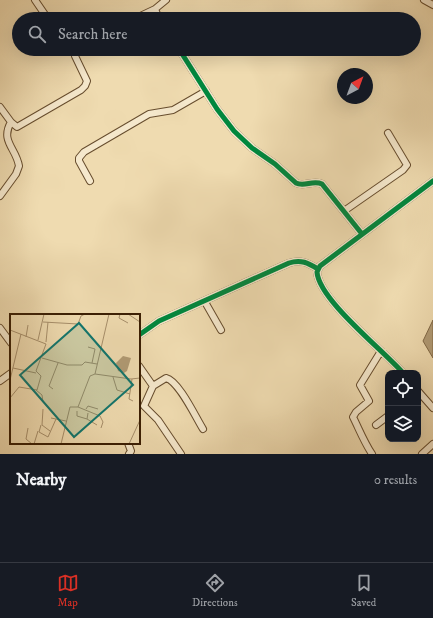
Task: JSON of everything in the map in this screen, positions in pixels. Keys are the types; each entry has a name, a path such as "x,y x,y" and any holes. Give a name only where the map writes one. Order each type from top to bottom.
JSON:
{"street":[{"path":"35,0 43,12"},
{"path":"149,12 166,0"},
{"path":"424,0 433,5"},
{"path":"0,106 11,122 17,127 21,126 85,86 87,81 85,75 75,56"},
{"path":"184,56 228,125 252,148 275,164 296,183 300,185 314,183 322,184 362,234"},
{"path":"90,181 79,161 79,158 84,152 149,114 173,110 206,90"},
{"path":"0,196 20,166 6,136 7,129 11,122"},
{"path":"344,212 403,170 406,165 388,133"},
{"path":"399,370 329,297 316,272 362,234 433,181"},
{"path":"140,334 159,321 295,261 304,262 318,269"},
{"path":"205,302 220,330"},
{"path":"0,328 10,342"},
{"path":"372,454 363,441 360,429 353,417 356,412 368,401 360,385 381,351"},
{"path":"140,367 153,386"},
{"path":"0,381 10,375"},
{"path":"180,454 158,420 141,408 153,386 166,378 172,381 179,389 203,430"},
{"path":"421,395 433,408"},
{"path":"376,426 385,418"},
{"path":"128,444 131,451 129,454"},
{"path":"422,454 433,444"}],"shaded area":[{"path":"433,320 433,358 423,341"}],"cycle path":[{"path":"183,56 217,109 234,131 252,148 275,164 296,183 322,184 362,234"},
{"path":"400,370 353,324 328,296 320,283 317,272 320,266 433,181"},
{"path":"140,334 159,321 289,263 297,261 304,262 318,269"}]}
